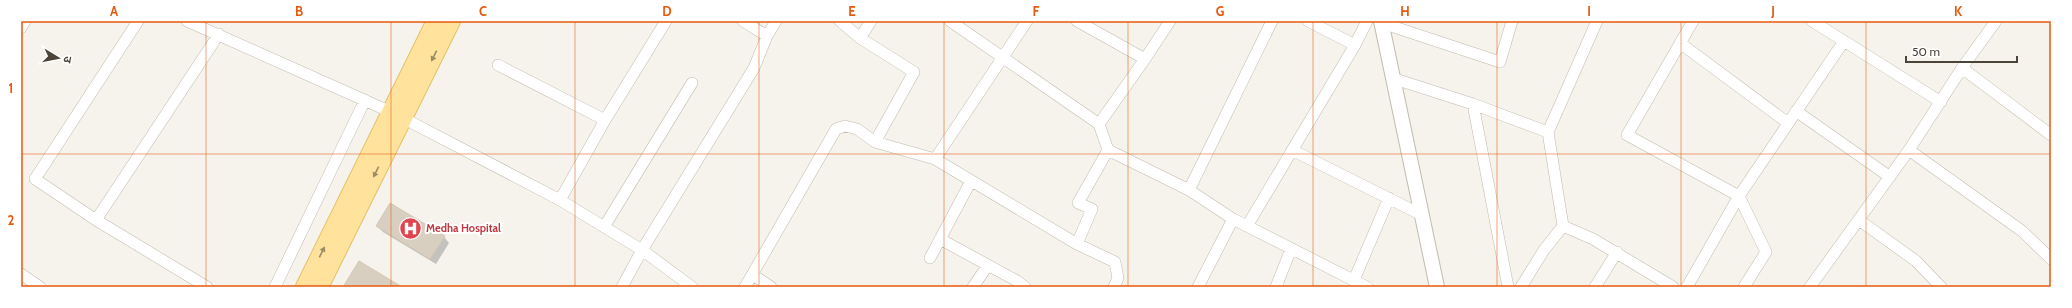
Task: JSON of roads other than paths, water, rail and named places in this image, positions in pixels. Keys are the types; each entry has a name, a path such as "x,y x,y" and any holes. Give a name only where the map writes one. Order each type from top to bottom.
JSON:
{"main road":[{"path":"320,287 397,115 436,21"},
{"path":"305,287 397,115 451,21"}],"street":[{"path":"21,28 26,21"},
{"path":"138,21 35,179 96,220 207,287"},
{"path":"187,21 220,34 397,115 560,200 642,250 692,287"},
{"path":"560,200 605,120 666,21"},
{"path":"743,21 767,36"},
{"path":"622,287 642,250 754,68 767,36 776,21"},
{"path":"840,21 860,38 914,72 875,142"},
{"path":"860,38 871,21"},
{"path":"950,21 1100,124 1108,150 1078,203 1092,209 1077,244"},
{"path":"935,159 1027,21"},
{"path":"1077,21 1145,59"},
{"path":"1100,124 1170,21"},
{"path":"1189,190 1272,21"},
{"path":"1308,21 1355,45"},
{"path":"1247,226 1355,45 1367,21"},
{"path":"1381,22 1500,62 1512,21"},
{"path":"1521,287 1544,250 1563,226 1548,132 1597,21"},
{"path":"1693,21 1627,135 1739,196 1766,252 1744,287"},
{"path":"1812,21 1941,102"},
{"path":"1810,287 1910,150 1962,68 1996,21"},
{"path":"1381,22 1395,79 1437,287"},
{"path":"96,220 220,34"},
{"path":"1687,287 1739,196 1844,41"},
{"path":"1680,43 1788,123"},
{"path":"498,64 605,120"},
{"path":"1962,68 2051,135"},
{"path":"1395,79 1473,104 1548,132"},
{"path":"604,227 692,83"},
{"path":"275,287 364,100"},
{"path":"1473,104 1508,287"},
{"path":"1796,111 1890,177"},
{"path":"745,287 836,129 845,126 857,129 875,142 935,159 1077,244 1114,262 1118,278 1114,287"},
{"path":"1108,150 1189,190 1233,219 1366,287"},
{"path":"1292,150 1422,215"},
{"path":"1910,150 2022,231 2051,259"},
{"path":"930,258 972,181"},
{"path":"1354,280 1389,198"},
{"path":"1198,287 1233,219"},
{"path":"1859,220 1916,261 1941,287"},
{"path":"1563,226 1593,239 1617,252 1673,287"},
{"path":"940,239 1025,287"},
{"path":"1276,287 1291,249"},
{"path":"1595,287 1617,252"},
{"path":"973,287 988,265"},
{"path":"21,274 40,287"},
{"path":"752,275 771,287"}],"place":[{"name":"Medha Hospital","path":"411,228"}]}
